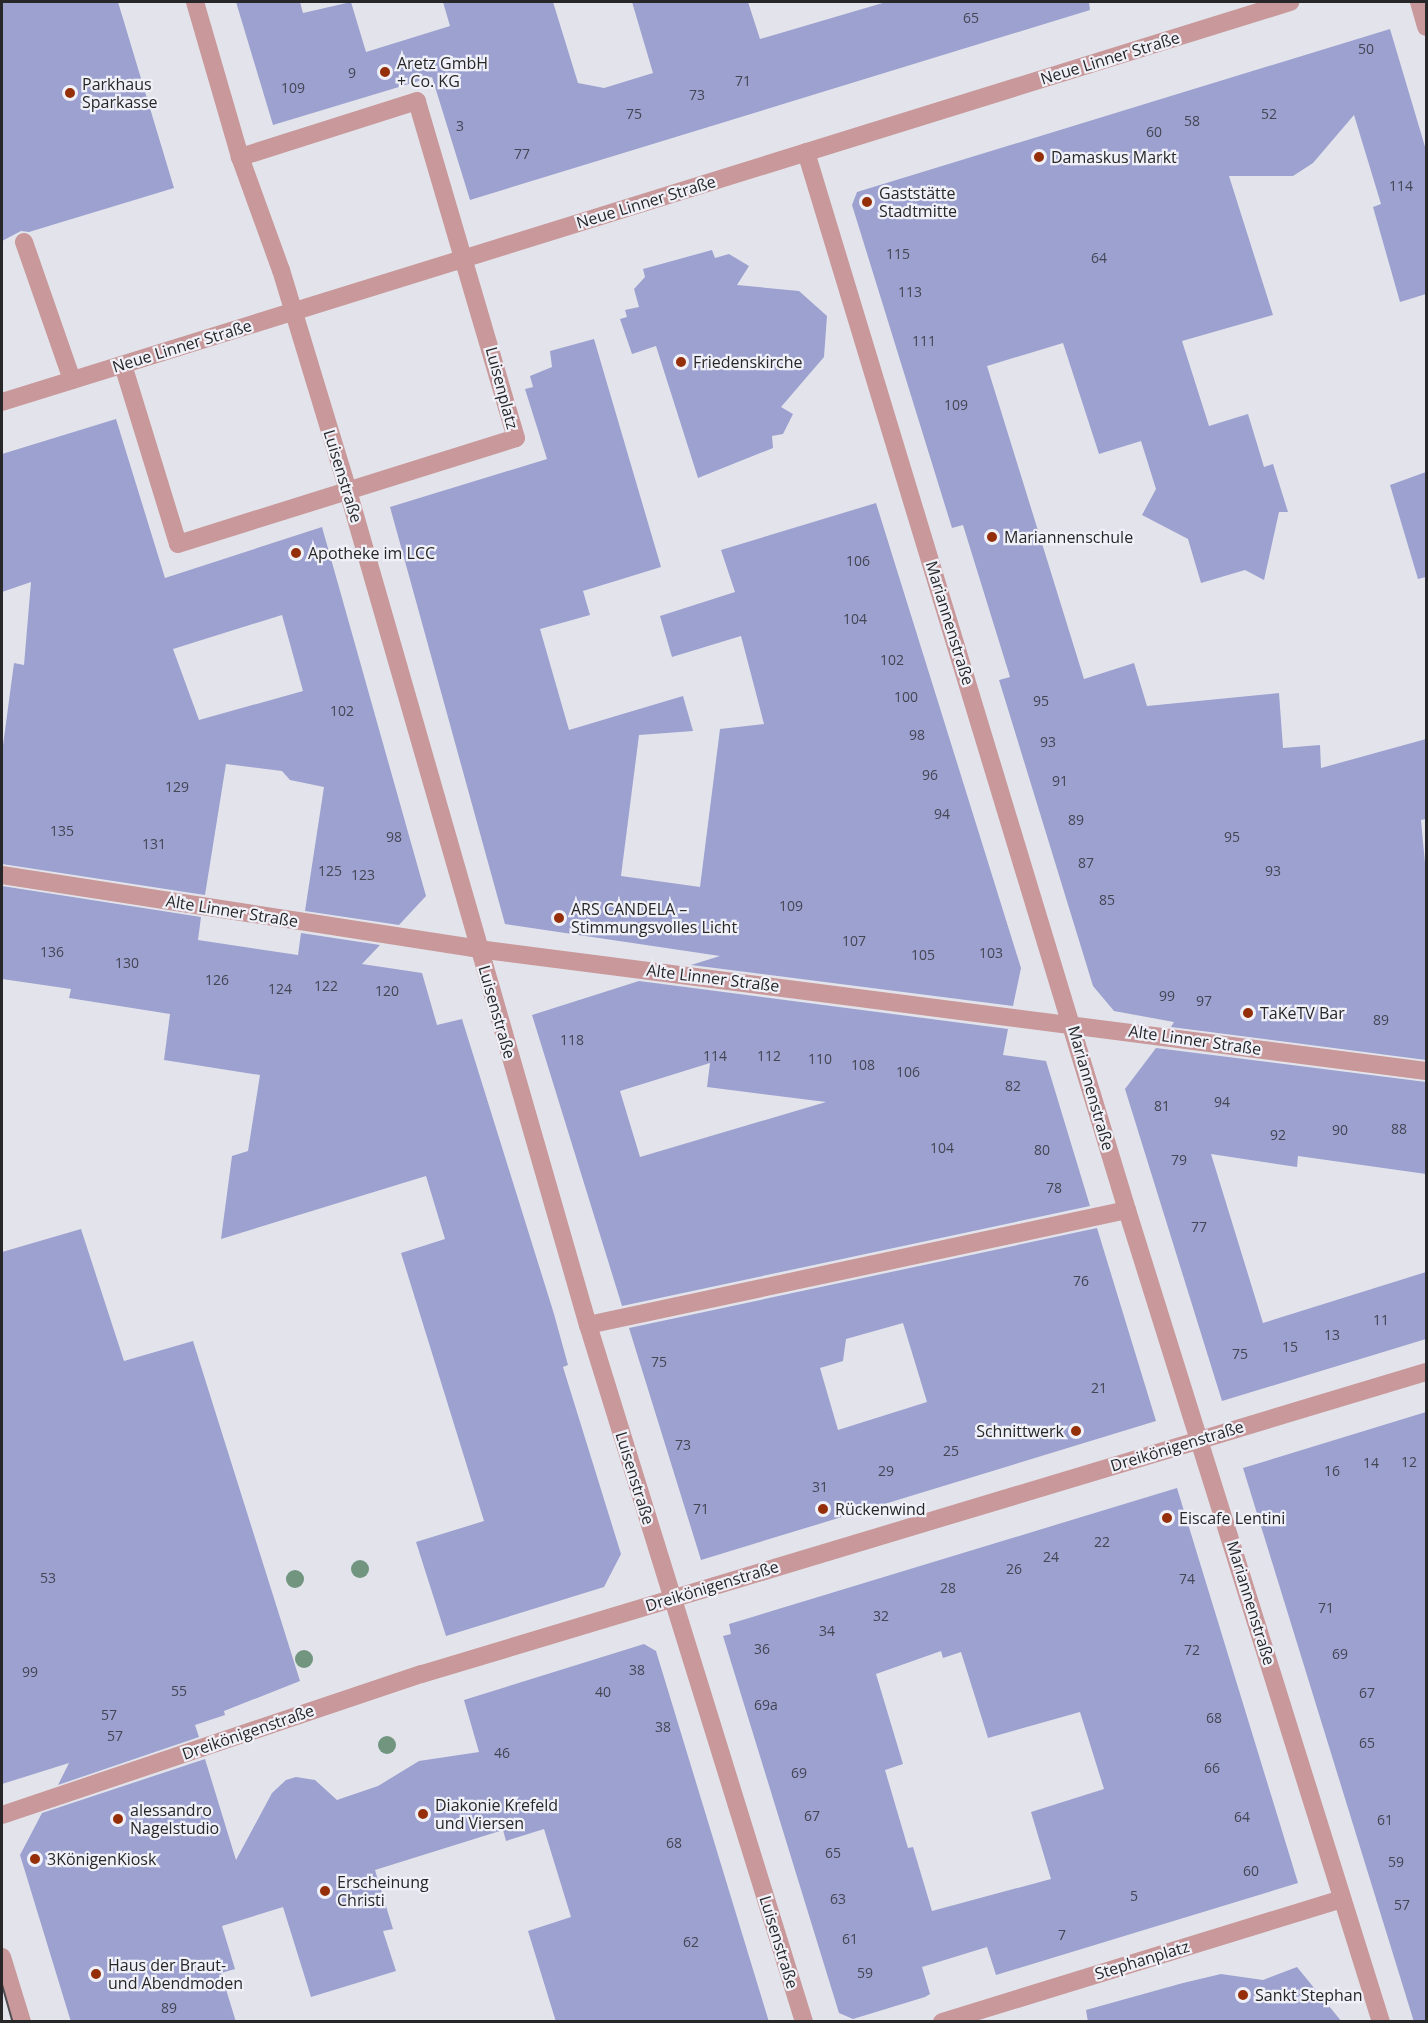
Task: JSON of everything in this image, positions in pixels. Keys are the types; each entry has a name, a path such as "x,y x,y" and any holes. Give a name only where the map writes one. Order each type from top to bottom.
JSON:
{"street":[{"name":"Luisenstraße","path":"195,2 240,157 294,312 348,491 588,1325 804,2022"},
{"name":"Neue Linner Straße","path":"2,402 1290,2"},
{"path":"1419,2 1426,27"},
{"name":"Luisenplatz","path":"123,365 178,544 516,438 466,257 417,101 240,157"},
{"name":"Mariannenstraße","path":"806,152 1127,1210 1201,1439 1381,2022"},
{"path":"24,242 72,380"},
{"name":"Alte Linner Straße","path":"2,875 478,949 1072,1023 1426,1071"},
{"path":"588,1325 1127,1210"},
{"name":"Dreikönigenstraße","path":"2,1815 371,1690 1426,1372"},
{"name":"Stephanplatz","path":"942,2022 1342,1899"},
{"path":"2,1957 22,2022"}],"building":[{"name":"Parkhaus Sparkasse","path":"2,2 118,2 174,188 29,232 21,231 2,241"},
{"path":"236,2 300,2 303,13 351,2 366,52 450,26 443,2 553,2 578,83 604,88 653,73 632,2 748,2 760,39 886,2 1089,2 1090,10 470,200 432,77 273,125"},
{"path":"1390,29 1426,150 1426,294 1400,302 1373,207 1381,204 1354,115 1313,163 1293,176 1229,176 1273,315 1182,341 1209,426 1248,414 1264,467 1273,464 1288,512 1279,512 1264,580 1245,570 1201,583 1188,539 1142,515 1156,489 1141,441 1099,454 1063,343 987,366 1084,679 1134,663 1147,706 1279,693 1283,748 1320,745 1321,768 1426,739 1426,819 1421,820 1426,874 1426,1060 1171,1027 1174,1022 1114,1011 1093,986 999,680 1010,677 963,525 952,528 852,205 857,192"},
{"name":"Friedenskirche","path":"712,250 715,258 729,254 749,266 737,285 799,291 827,316 824,357 781,407 793,414 783,434 772,436 773,448 698,478 656,346 632,354 620,319 627,317 625,310 639,307 634,289 645,277 643,269"},
{"path":"594,339 661,567 583,591 590,615 540,629 569,730 683,696 693,731 639,735 621,876 700,887 720,729 764,724 741,636 672,657 660,616 735,592 721,550 876,503 1021,968 1013,1006 691,965 720,956 505,924 390,507 547,459 525,389 533,387 530,376 552,367 550,351"},
{"path":"116,419 165,578 322,527 426,896 399,925 305,911 324,787 290,780 282,771 226,764 205,895 2,864 2,753 14,663 24,665 31,582 2,592 2,454","holes":["282,615 303,691 199,720 173,649"]},
{"path":"1426,472 1426,577 1418,579 1390,485"},
{"path":"2,886 201,917 198,940 298,955 301,933 380,945 362,964 422,973 437,1025 462,1019 554,1314 568,1365 563,1367 621,1554 604,1587 446,1636 416,1542 484,1521 401,1253 445,1239 426,1176 221,1239 232,1156 248,1151 260,1075 164,1060 170,1014 69,998 71,989 2,979"},
{"path":"639,981 1008,1029 1003,1055 1046,1061 1090,1206 622,1306 532,1015","holes":["710,1063 707,1087 826,1102 640,1157 620,1091"]},
{"path":"1156,1048 1426,1082 1426,1174 1298,1156 1297,1167 1211,1154 1263,1323 1426,1272 1426,1339 1222,1401 1125,1089"},
{"path":"1097,1228 1156,1421 701,1560 629,1328","holes":["903,1323 927,1402 838,1430 820,1368 843,1361 846,1339"]},
{"path":"81,1229 124,1361 193,1341 300,1681 224,1711 225,1715 195,1725 199,1737 58,1785 69,1763 2,1784 2,1252"},
{"path":"1426,1412 1426,2022 1414,2022 1243,1468"},
{"path":"1177,1488 1298,1883 996,1975 987,1947 922,1967 930,1994 925,1997 853,2019 839,2013 723,1636 731,1634 729,1624","holes":["941,1651 943,1658 961,1652 988,1738 1080,1712 1104,1789 1031,1812 1051,1879 932,1911 913,1847 908,1848 885,1770 903,1764 876,1674"]},
{"path":"644,1644 656,1651 769,2022 556,2022 528,1931 571,1917 544,1829 506,1841 503,1830 375,1870 393,1929 383,1931 396,1971 311,1997 283,1907 222,1926 235,1969 221,1973 236,2022 71,2022 20,1855 42,1813 205,1759 236,1860 272,1793 286,1780 296,1777 315,1780 337,1800 378,1786 419,1761 479,1752 464,1700"},
{"name":"Sankt Stephan","path":"1297,1967 1342,2022 1088,2022 1086,2010 1183,1983 1221,1974 1263,1980"}],"tram line":[{"path":"2,1983 13,2022"}],"place":[{"name":"Aretz GmbH + Co. KG","path":"385,72"},
{"name":"Parkhaus Sparkasse","path":"70,93"},
{"name":"Damaskus Markt","path":"1039,157"},
{"name":"Gaststätte Stadtmitte","path":"867,202"},
{"name":"Friedenskirche","path":"681,362"},
{"name":"Mariannenschule","path":"992,537"},
{"name":"Apotheke im LCC","path":"296,553"},
{"name":"ARS CANDELA – Stimmungsvolles Licht","path":"559,918"},
{"name":"TaKeTV Bar","path":"1248,1013"},
{"name":"Schnittwerk","path":"1076,1431"},
{"name":"Rückenwind","path":"823,1509"},
{"name":"Eiscafe Lentini","path":"1167,1518"},
{"name":"Diakonie Krefeld und Viersen","path":"423,1814"},
{"name":"alessandro Nagelstudio","path":"118,1819"},
{"name":"3KönigenKiosk","path":"35,1859"},
{"name":"Erscheinung Christi","path":"325,1891"},
{"name":"Haus der Braut- und Abendmoden","path":"96,1974"},
{"name":"Sankt Stephan","path":"1243,1995"}]}
